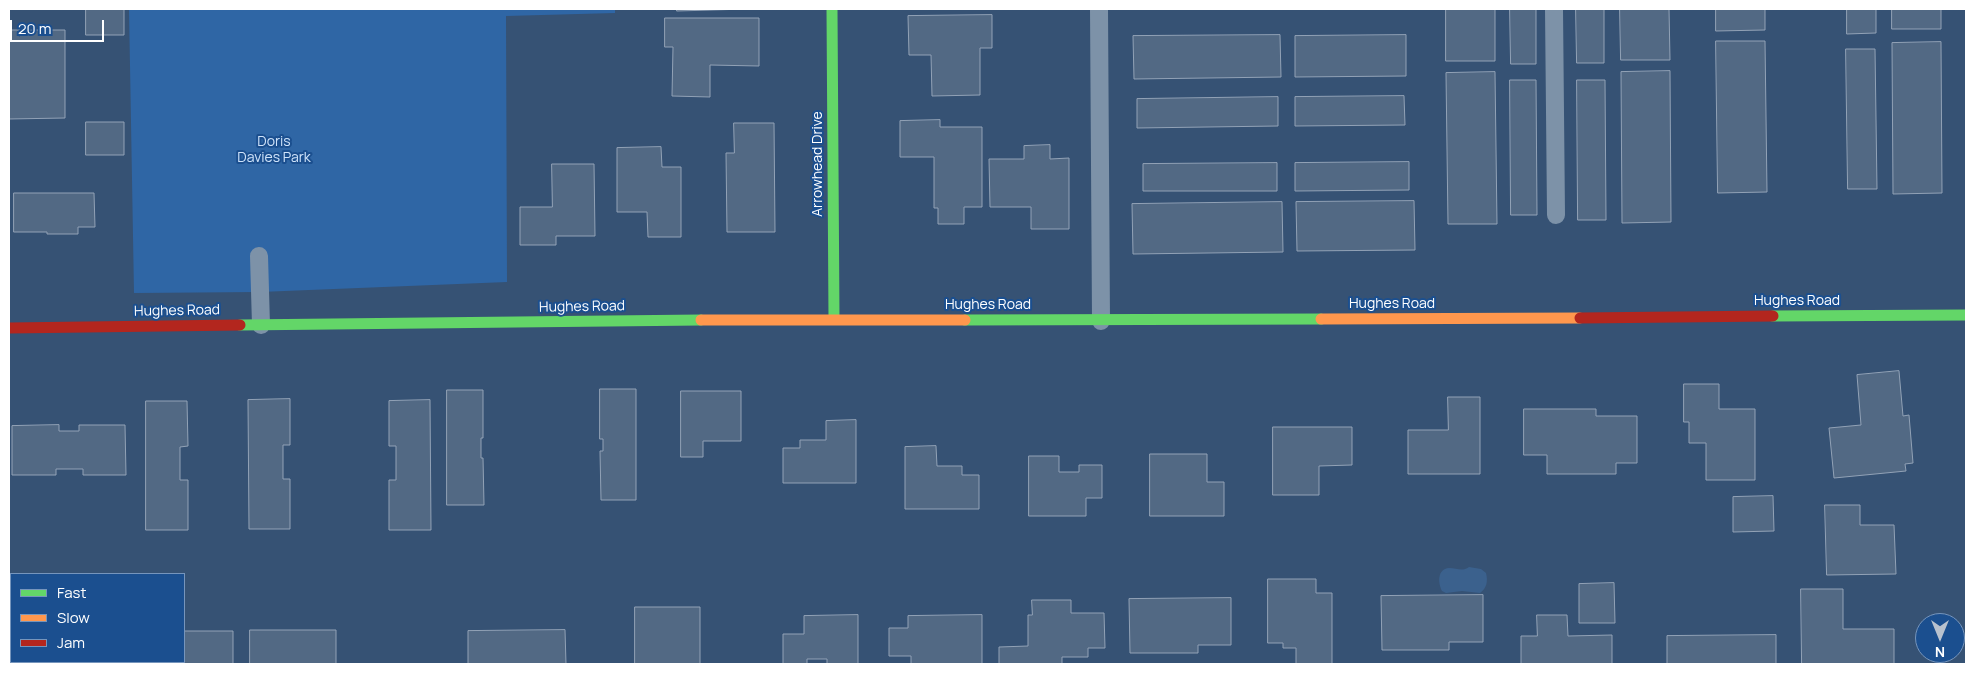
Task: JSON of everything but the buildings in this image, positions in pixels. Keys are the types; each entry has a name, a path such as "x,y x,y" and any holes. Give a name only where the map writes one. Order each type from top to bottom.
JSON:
{"street":[{"name":"Arrowhead Drive","path":"832,9 834,319"},
{"name":"Hughes Road","path":"9,328 834,319 1101,321 1966,315"}],"lane":[{"path":"1099,9 1101,321"},
{"path":"1554,9 1556,215"},
{"path":"260,256 261,325"}],"green space":[{"name":"Doris Davies Park","path":"129,9 615,9 615,13 506,16 507,282 260,292 134,293"}],"shaded area":[{"path":"1469,567 1481,569 1486,573 1486,584 1480,593 1462,591 1446,593 1442,591 1439,580 1442,571 1449,568 1462,570"}],"traffic: fast":[{"path":"832,9 834,319"},
{"path":"1773,316 1966,315"},
{"path":"965,320 1321,319"},
{"path":"240,325 701,320"}],"traffic: slow":[{"path":"1321,319 1580,318"},
{"path":"701,320 965,320"}],"traffic: jam":[{"path":"1580,318 1773,316"},
{"path":"9,328 240,325"}]}
